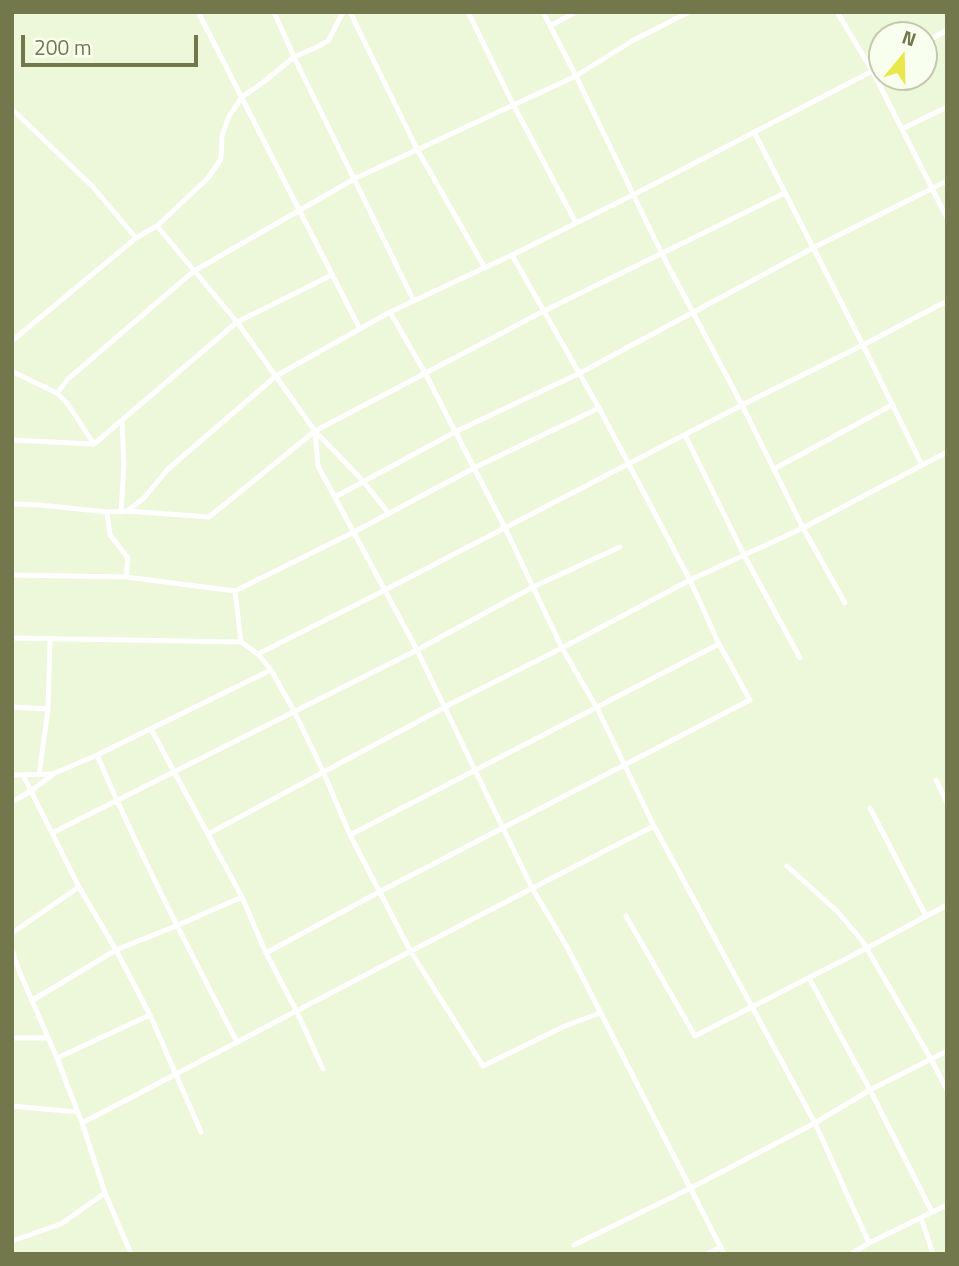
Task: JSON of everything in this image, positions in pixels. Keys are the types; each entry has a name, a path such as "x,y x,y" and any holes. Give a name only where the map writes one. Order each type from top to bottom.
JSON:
{"street":[{"path":"198,12 360,329"},
{"path":"274,12 414,301"},
{"path":"12,341 136,238 157,226 208,178 221,159 222,136 229,116 242,97 294,57 328,41 343,12"},
{"path":"350,12 417,149 485,268"},
{"path":"468,12 513,106 576,223"},
{"path":"542,12 662,254 803,528 845,603"},
{"path":"550,26 576,12"},
{"path":"57,393 68,379 194,271 354,179 576,76 632,41 689,12"},
{"path":"837,13 868,64"},
{"path":"124,511 144,498 168,469 276,376 390,312 633,195 868,75"},
{"path":"883,91 947,218"},
{"path":"902,129 947,107"},
{"path":"12,109 93,187 136,238"},
{"path":"754,132 922,465"},
{"path":"335,497 455,432 580,373 813,248 947,181"},
{"path":"12,504 209,517 315,431 544,312 785,193"},
{"path":"157,226 237,322 315,431 363,481 389,513"},
{"path":"266,953 750,700 629,464 512,255"},
{"path":"12,440 94,444 237,322 332,275"},
{"path":"258,654 947,301"},
{"path":"390,312 425,373 505,528 562,648 597,708 654,826 815,1123 869,1243"},
{"path":"12,371 57,393 68,403 94,444"},
{"path":"774,469 892,405"},
{"path":"12,575 126,577 235,591 474,468 599,408"},
{"path":"122,421 124,511"},
{"path":"315,431 318,466 417,650 532,888 567,947 724,1254"},
{"path":"685,435 744,555 800,658"},
{"path":"208,834 323,771 690,580 803,528 947,452"},
{"path":"107,512 110,535 128,558 126,577"},
{"path":"52,832 417,650 533,587 620,547"},
{"path":"235,591 242,642"},
{"path":"12,638 242,642 258,654 271,670 294,711 350,835 411,953 483,1066 565,1026 600,1013"},
{"path":"39,775 48,709 50,640"},
{"path":"350,835 719,644"},
{"path":"12,802 55,773 271,670"},
{"path":"12,707 48,709"},
{"path":"151,729 242,897 266,953 323,1069"},
{"path":"97,755 176,926 237,1042"},
{"path":"12,775 55,773"},
{"path":"23,775 79,887 150,1015 201,1132"},
{"path":"936,780 947,803"},
{"path":"870,808 926,916"},
{"path":"82,1123 654,826"},
{"path":"787,866 838,912 867,948 932,1059 947,1090"},
{"path":"12,933 79,887"},
{"path":"33,1000 116,950 242,897"},
{"path":"626,916 695,1036 947,905"},
{"path":"12,950 57,1058 105,1193 131,1254"},
{"path":"12,973 20,973"},
{"path":"809,978 932,1212"},
{"path":"57,1058 150,1015"},
{"path":"12,1038 48,1038"},
{"path":"574,1245 691,1188 947,1051"},
{"path":"12,1106 77,1112"},
{"path":"12,1241 61,1224 105,1193"},
{"path":"851,1254 947,1205"},
{"path":"921,1218 933,1254"},
{"path":"707,1254 721,1247"}],"shaded area":[{"path":"12,12 947,12 947,1254 12,1254"}]}
